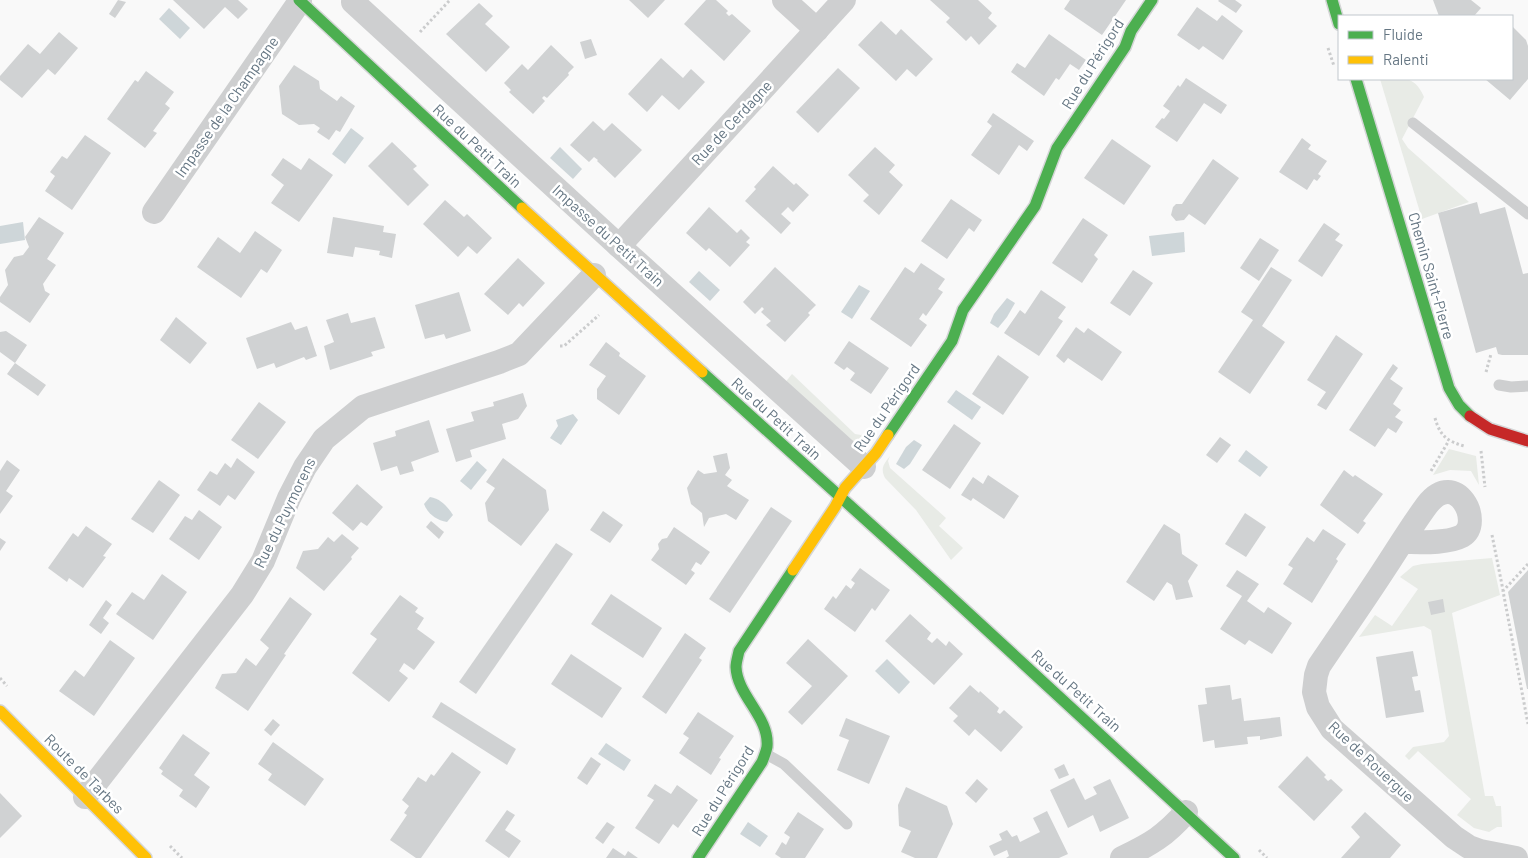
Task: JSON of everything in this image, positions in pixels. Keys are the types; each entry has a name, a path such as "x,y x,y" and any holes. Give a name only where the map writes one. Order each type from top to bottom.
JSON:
{"street":[{"path":"784,0 817,30"},
{"name":"Rue de Cerdagne","path":"619,246 844,0"},
{"name":"Rue du Périgord","path":"698,858 766,754 768,744 766,732 761,721 738,681 736,657 845,488 876,453 952,341 963,310 1035,206 1056,148 1125,47 1131,31 1152,0"},
{"path":"1332,0 1338,21"},
{"name":"Impasse de la Champagne","path":"154,212 300,1"},
{"name":"Rue du Petit Train","path":"300,1 594,275 939,586 1234,858"},
{"name":"Impasse du Petit Train","path":"353,2 864,467"},
{"name":"Chemin Saint-Pierre","path":"1356,80 1449,388 1460,406 1482,424 1528,441"},
{"name":"Rue du Puymorens","path":"85,797 242,595 262,561 289,498 305,467 324,439 363,407 519,354 594,275"},
{"name":"Rue de Rouergue","path":"1402,542 1319,666 1314,692 1318,707 1332,729 1445,830 1469,846 1516,858"},
{"name":"Route de Tarbes","path":"0,712 146,858"},
{"path":"1122,858 1159,839 1186,812"}],"lane":[{"path":"1413,123 1528,214"},
{"path":"1499,385 1511,387 1528,386"},
{"path":"766,754 784,764 847,824"}],"path":[{"path":"405,49 450,0"},
{"path":"1492,531 1528,724"},
{"path":"1503,591 1528,564"}],"shaded area":[{"path":"169,8 190,28 180,39 159,19"},
{"path":"1380,80 1408,80 1416,84 1424,97 1402,139 1408,148 1469,202 1422,219"},
{"path":"351,128 364,138 345,164 332,154"},
{"path":"560,147 582,169 573,179 550,158"},
{"path":"23,222 25,240 0,244 0,226"},
{"path":"1184,232 1185,252 1152,256 1149,236"},
{"path":"699,271 720,290 710,301 689,282"},
{"path":"859,285 870,291 852,319 841,312"},
{"path":"1007,298 1015,303 998,328 990,323 994,314"},
{"path":"792,374 855,434 868,433 855,446 784,384"},
{"path":"956,390 981,407 972,420 947,402"},
{"path":"573,414 578,420 561,445 550,438 558,426 556,420"},
{"path":"914,440 922,445 910,464 904,469 896,464 906,447"},
{"path":"1449,449 1476,456 1479,485 1471,471 1450,470 1433,475"},
{"path":"1246,450 1268,467 1260,477 1238,461"},
{"path":"890,456 888,461 890,468 946,518 939,526 963,548 951,560 916,510 885,478 884,464"},
{"path":"477,461 487,470 471,490 460,481"},
{"path":"430,497 443,503 453,515 447,522 439,520 430,514 424,504"},
{"path":"1492,558 1500,595 1452,613 1485,796 1493,796 1496,806 1501,806 1502,827 1497,827 1489,832 1474,828 1457,815 1471,799 1418,751 1409,760 1405,756 1413,747 1444,742 1449,736 1431,630 1424,626 1359,637 1375,615 1392,626 1418,589 1400,577 1413,566"},
{"path":"887,659 910,682 899,694 875,671"},
{"path":"606,743 631,760 624,771 598,754"},
{"path":"748,822 768,836 760,847 740,834"}],"building":[{"path":"118,0 126,2 115,18 109,14"},
{"path":"173,0 238,0 248,9 238,19 225,7 204,29"},
{"path":"629,0 665,0 648,18"},
{"path":"706,0 716,0 728,11 726,13 729,16 732,14 751,31 724,61 684,24"},
{"path":"930,0 978,0 992,13 988,18 997,26 979,45 971,36 966,41 946,22 950,18"},
{"path":"1070,0 1126,0 1102,35 1064,9"},
{"path":"1219,0 1235,0 1242,5 1236,13"},
{"path":"1433,0 1471,0 1481,8 1475,15 1439,15"},
{"path":"479,3 493,16 485,24 510,47 486,72 446,34"},
{"path":"1197,7 1217,21 1222,15 1243,31 1223,60 1203,46 1199,50 1177,35"},
{"path":"881,21 896,35 901,29 933,59 916,77 907,69 896,81 858,45"},
{"path":"1513,27 1526,40 1528,46 1528,79 1510,100 1486,80 1513,80"},
{"path":"59,32 78,48 55,75 48,69 22,98 0,80 0,76 28,44 40,54"},
{"path":"1049,34 1086,60 1079,70 1070,64 1059,80 1056,78 1044,96 1011,72 1017,63 1025,68"},
{"path":"591,39 597,55 585,59 580,42"},
{"path":"551,45 574,67 547,98 544,96 542,98 545,101 533,114 509,92 511,90 504,83 522,64 528,70"},
{"path":"661,58 683,78 691,69 705,82 679,110 662,95 647,112 628,94"},
{"path":"294,65 319,81 320,89 337,101 341,96 355,106 340,132 336,130 329,140 317,132 320,128 314,124 299,125 282,114 279,86"},
{"path":"838,68 860,88 818,133 796,112"},
{"path":"146,71 174,92 165,104 170,108 153,131 157,133 145,148 107,119 135,80 138,82"},
{"path":"1186,78 1227,105 1221,114 1204,103 1177,142 1155,127 1170,111 1163,106 1178,85 1180,87"},
{"path":"993,113 1034,141 1027,151 1019,145 999,175 971,155 992,126 987,122"},
{"path":"593,121 604,131 612,123 642,150 615,178 594,157 589,162 570,145"},
{"path":"85,135 111,153 72,210 45,191 55,176 50,172 62,156 67,159"},
{"path":"1302,138 1311,145 1308,149 1327,161 1318,174 1321,176 1317,181 1314,179 1307,190 1279,172"},
{"path":"1112,139 1151,166 1124,205 1084,178"},
{"path":"392,142 417,166 413,169 429,185 408,206 368,166"},
{"path":"875,147 895,165 889,172 903,185 879,215 863,201 869,195 848,175"},
{"path":"283,158 301,170 309,158 333,175 299,222 271,203 284,185 271,175"},
{"path":"1213,159 1239,178 1205,225 1189,214 1184,220 1176,221 1171,215 1173,207 1176,204 1182,204"},
{"path":"773,166 794,185 796,183 809,195 793,212 788,207 781,214 791,223 781,234 745,201 756,189 754,187"},
{"path":"951,199 982,220 974,232 969,228 947,259 921,241"},
{"path":"445,200 464,217 467,214 492,238 477,254 468,246 458,257 423,224"},
{"path":"1477,202 1480,214 1505,207 1523,274 1528,273 1528,355 1498,354 1496,347 1476,353 1438,213"},
{"path":"709,207 737,233 741,229 750,238 746,242 750,245 730,267 709,248 706,251 686,233"},
{"path":"39,217 64,233 47,259 56,265 43,284 45,291 50,294 30,323 0,302 0,297 8,285 5,270 14,257 23,255 29,247 25,237"},
{"path":"333,217 384,226 383,232 396,234 392,258 379,255 380,251 355,247 353,257 327,253"},
{"path":"1083,218 1108,235 1094,255 1098,259 1082,283 1052,263"},
{"path":"1324,223 1340,234 1335,240 1343,245 1322,277 1298,261"},
{"path":"255,231 282,250 267,273 261,269 241,298 197,267 218,237 240,253"},
{"path":"1260,238 1279,250 1259,281 1240,268"},
{"path":"518,258 545,283 523,307 519,303 508,315 484,294"},
{"path":"921,263 945,279 938,289 943,292 926,316 923,313 919,319 927,325 911,347 870,319 905,267 914,273"},
{"path":"775,267 816,305 808,313 810,315 785,342 766,325 771,321 761,312 764,309 762,307 755,314 743,302"},
{"path":"1271,267 1292,280 1262,326 1285,342 1250,394 1218,372 1253,320 1241,312"},
{"path":"1133,270 1153,283 1130,316 1110,303"},
{"path":"1041,290 1066,307 1058,318 1063,321 1039,356 1004,333 1020,310 1025,314"},
{"path":"459,292 471,331 446,339 444,334 425,339 415,305"},
{"path":"348,313 351,323 375,317 385,348 371,352 373,356 330,370 324,346 334,342 326,320"},
{"path":"176,317 207,343 190,364 160,340"},
{"path":"291,322 295,330 307,326 317,356 306,360 304,357 276,368 274,363 257,369 246,338"},
{"path":"1076,327 1084,333 1088,328 1122,352 1102,381 1068,358 1064,363 1056,356"},
{"path":"6,331 27,345 15,363 0,352 0,332"},
{"path":"1336,335 1363,354 1326,410 1317,405 1326,392 1307,380"},
{"path":"849,341 889,368 871,394 850,380 855,373 847,367 844,370 834,363"},
{"path":"606,342 620,353 619,356 646,376 619,415 597,399 597,389 606,376 589,365"},
{"path":"998,355 1029,377 1003,415 972,394"},
{"path":"15,363 46,385 38,396 7,374"},
{"path":"1393,364 1398,368 1390,379 1403,388 1393,404 1401,410 1395,417 1403,422 1396,433 1388,428 1375,447 1349,430"},
{"path":"523,393 527,406 518,419 502,424 506,439 470,450 472,457 456,462 446,429 474,421 471,412 494,406 493,402"},
{"path":"259,402 286,422 258,459 231,440"},
{"path":"429,420 439,452 411,462 414,471 400,475 397,466 381,471 373,443 396,436 395,431"},
{"path":"954,424 981,443 950,489 922,470"},
{"path":"1220,437 1231,445 1217,463 1206,455"},
{"path":"727,453 730,468 725,475 732,480 727,486 749,500 736,520 726,514 709,518 704,527 702,513 691,504 687,488 698,470 704,474 717,472 713,456"},
{"path":"237,458 255,472 235,500 228,495 220,506 197,490 210,471 217,475 225,463 231,468"},
{"path":"503,458 546,490 549,510 521,546 488,521 485,503 495,488 486,482"},
{"path":"7,460 20,470 6,491 13,496 0,514 0,471"},
{"path":"1344,470 1353,477 1355,475 1383,494 1363,521 1366,523 1358,534 1320,505"},
{"path":"988,475 1019,496 1004,519 973,498 971,501 961,495 973,477 983,484"},
{"path":"159,480 180,495 153,533 131,519"},
{"path":"357,484 383,507 367,526 361,522 353,531 332,513"},
{"path":"771,507 792,521 730,613 709,599"},
{"path":"199,510 222,527 199,560 169,539 185,516 192,520"},
{"path":"603,511 623,525 610,543 590,530"},
{"path":"1245,513 1266,527 1246,557 1225,544"},
{"path":"431,521 444,532 439,539 426,527"},
{"path":"1164,524 1180,534 1182,554 1198,565 1188,581 1193,597 1176,600 1172,585 1167,582 1154,601 1126,582"},
{"path":"86,526 112,544 103,556 106,557 83,588 69,578 67,582 48,568 73,533 78,537"},
{"path":"674,527 710,552 701,565 696,562 691,570 695,573 686,585 651,560 659,549 658,544 662,539 667,538"},
{"path":"1323,529 1346,544 1336,559 1338,561 1312,603 1283,584 1293,568 1288,565 1307,537 1314,542"},
{"path":"342,534 359,548 351,557 352,559 324,591 296,568 303,551 318,549 328,537 334,542"},
{"path":"0,538 6,542 0,551"},
{"path":"556,543 573,554 476,694 459,682"},
{"path":"860,568 890,590 875,611 872,608 855,632 824,609 833,596 836,599 846,585 851,589 855,583 851,580"},
{"path":"1237,570 1259,584 1247,601 1264,613 1268,607 1292,623 1272,654 1249,640 1245,645 1220,629 1242,596 1226,586"},
{"path":"1528,570 1528,689 1527,689 1508,592"},
{"path":"162,574 187,592 153,640 116,614 132,592 144,600"},
{"path":"611,594 662,628 643,658 591,624"},
{"path":"400,595 418,608 415,612 424,618 417,629 435,642 414,670 404,663 399,671 408,678 389,702 352,673 377,639 370,634"},
{"path":"290,597 312,614 248,711 215,688 222,674 236,673 246,658 256,666 269,648 260,640"},
{"path":"1443,599 1445,612 1431,615 1428,602"},
{"path":"106,600 112,605 103,618 109,623 101,634 89,625"},
{"path":"910,614 931,633 927,639 932,643 937,638 946,646 949,641 963,654 934,685 885,641"},
{"path":"685,633 706,648 699,658 702,660 666,714 642,697"},
{"path":"808,639 848,676 802,725 788,712 812,686 786,663"},
{"path":"110,640 135,658 94,716 59,691 75,670 84,677"},
{"path":"1413,651 1418,676 1412,677 1415,691 1420,690 1424,712 1386,718 1376,657"},
{"path":"571,654 622,688 602,718 551,684"},
{"path":"970,685 979,693 980,691 999,708 997,712 1000,714 1004,710 1023,727 1001,752 975,729 969,736 953,721 958,716 949,708"},
{"path":"1230,685 1232,700 1241,698 1244,721 1280,717 1282,736 1260,740 1260,736 1247,737 1248,744 1215,748 1214,740 1203,742 1198,705 1207,704 1205,688"},
{"path":"441,702 516,749 507,765 432,717"},
{"path":"698,712 734,736 719,758 721,759 711,775 679,753 689,738 683,734"},
{"path":"846,718 890,736 869,784 837,770 849,740 839,736"},
{"path":"273,719 280,725 271,736 264,730"},
{"path":"183,734 210,753 194,775 210,787 196,808 179,796 183,790 161,774 163,771 159,768"},
{"path":"273,742 324,779 305,806 268,780 272,774 258,764"},
{"path":"452,752 481,772 421,858 416,858 390,840 407,815 404,813 409,806 402,800 418,777 426,782 431,774 434,776"},
{"path":"1307,756 1326,775 1324,777 1328,781 1331,779 1343,790 1314,821 1278,787"},
{"path":"591,757 601,764 587,785 577,778"},
{"path":"1064,764 1069,775 1059,779 1054,769"},
{"path":"1074,778 1085,800 1097,794 1093,787 1110,779 1129,818 1100,832 1093,815 1068,828 1050,790"},
{"path":"977,779 988,789 976,803 965,793"},
{"path":"655,784 671,794 677,785 698,800 678,828 673,824 659,844 635,828 654,800 647,796"},
{"path":"906,787 947,806 953,824 937,858 915,858 901,852 911,831 899,826 898,805"},
{"path":"0,793 22,816 0,838"},
{"path":"507,810 515,815 505,830 521,841 509,858 485,841"},
{"path":"1047,811 1068,854 1059,858 1006,858 1009,856 1007,850 994,856 989,846 1002,840 999,834 1007,830 1012,837 1017,835 1020,842 1040,832 1033,818"},
{"path":"798,812 824,829 805,858 781,858 775,854 782,842 786,845 790,837 784,833"},
{"path":"1365,812 1401,845 1390,858 1341,858 1360,837 1351,827"},
{"path":"607,822 615,827 603,844 595,838"},
{"path":"613,848 625,856 628,851 638,858 606,858"}],"traffic: fast":[{"path":"299,0 522,208"},
{"path":"888,435 952,341 963,310 1035,206 1057,148 1125,47 1131,31 1152,0"},
{"path":"1332,0 1338,21"},
{"path":"1356,80 1449,388 1459,405 1470,416"},
{"path":"702,372 939,586 1234,858"},
{"path":"698,858 762,762 766,753 767,736 764,726 742,688 738,678 736,663 739,651 793,570"}],"traffic: slow":[{"path":"522,208 702,372"},
{"path":"793,570 835,507 845,488 876,453 888,435"},
{"path":"0,711 146,858"}],"traffic: jam":[{"path":"1470,416 1490,429 1528,441"}]}
